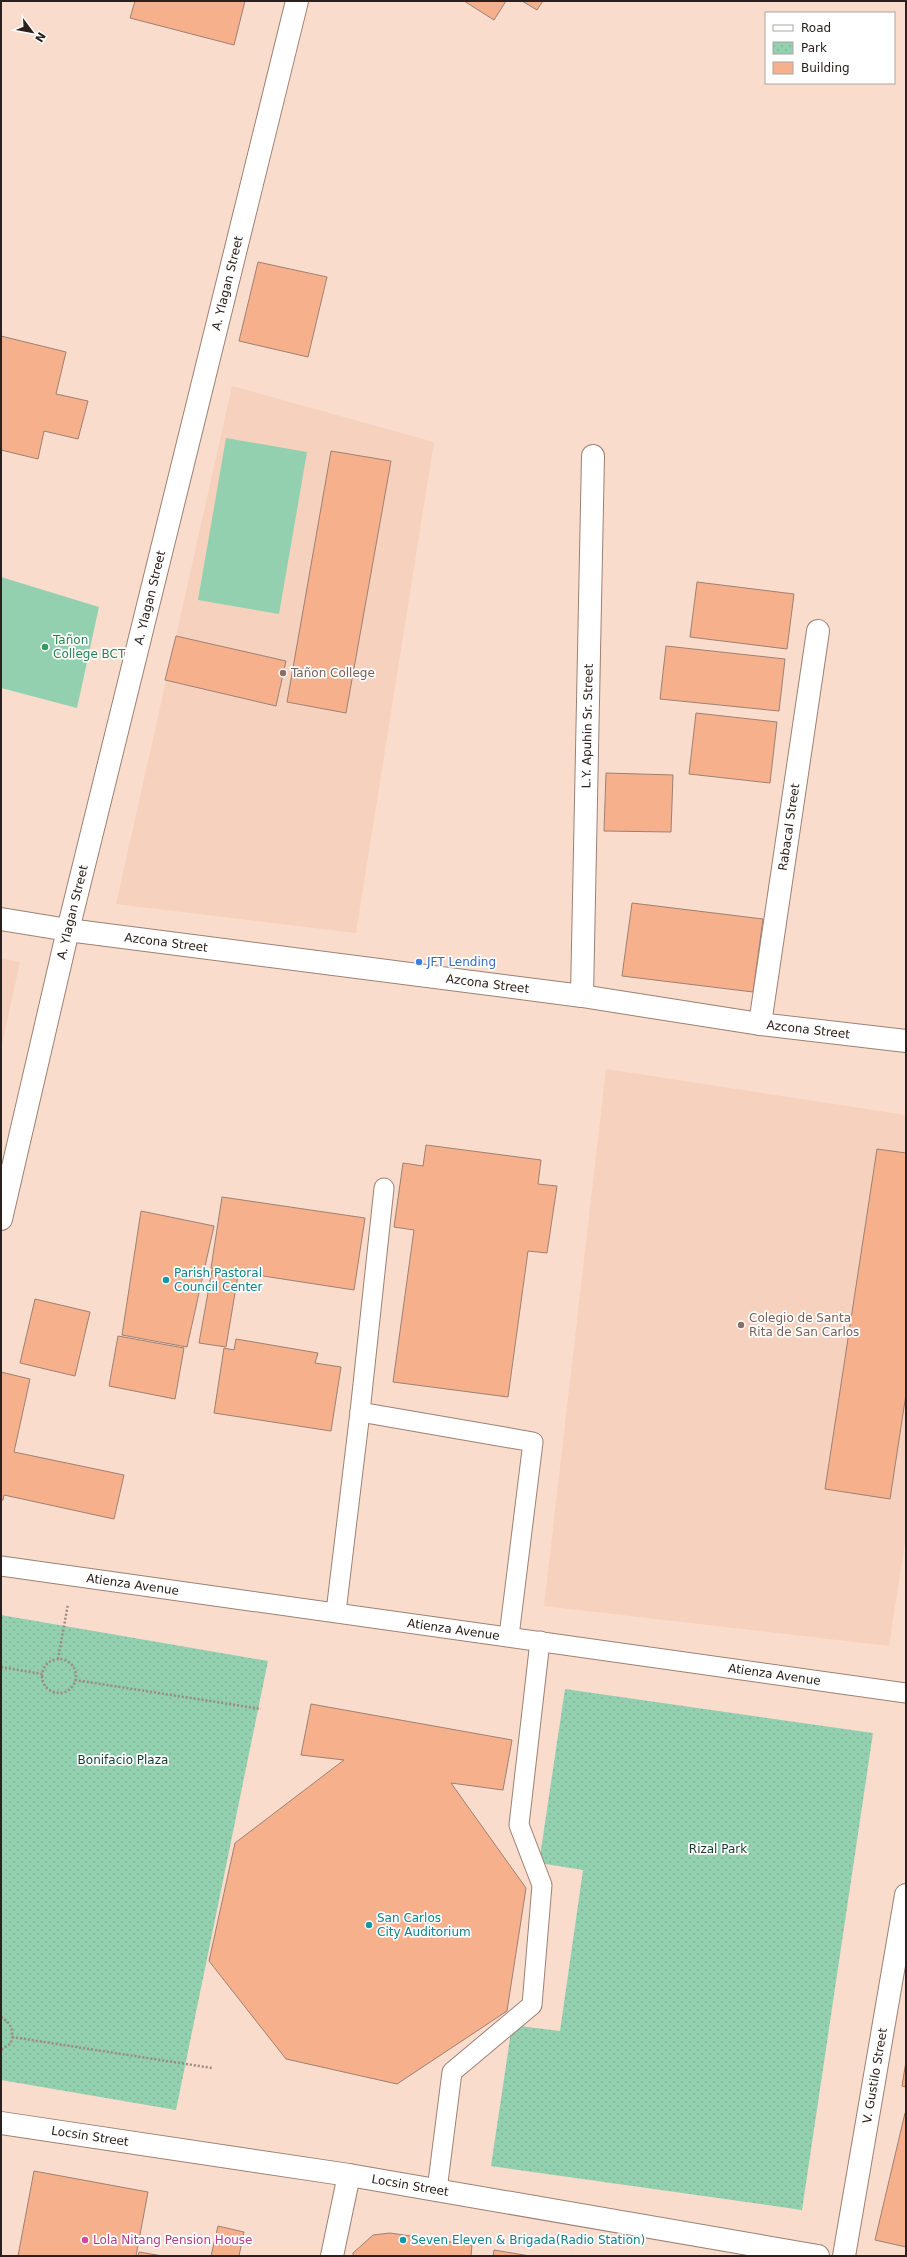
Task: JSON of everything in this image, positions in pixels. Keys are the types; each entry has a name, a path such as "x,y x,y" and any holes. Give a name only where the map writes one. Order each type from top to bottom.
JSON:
{"street":[{"name":"A. Ylagan Street","path":"1,1219 68,930 297,1"},
{"name":"L.Y. Apuhin Sr. Street","path":"582,996 593,456"},
{"name":"Rabacal Street","path":"760,1024 818,631"},
{"name":"Azcona Street","path":"1,919 68,930 582,996 760,1024 906,1041"},
{"name":"V. Gustilo Street","path":"844,2256 906,1895"},
{"name":"Locsin Street","path":"1,2123 349,2175 818,2256"},
{"path":"332,2256 349,2175"}],"lane":[{"path":"336,1612 360,1412 384,1188"},
{"path":"360,1412 533,1442 509,1636"},
{"name":"Atienza Avenue","path":"1,1566 509,1636 906,1693"},
{"path":"437,2190 452,2072 532,2005 542,1885 519,1825 540,1641"}],"path":[{"path":"58,1659 73,1576"},
{"path":"58,1659 66,1660 73,1666 76,1676 73,1686 65,1692 56,1693 48,1690 42,1683 42,1674 44,1666 50,1661 58,1659"},
{"path":"1,1667 42,1674"},
{"path":"74,1680 261,1709"},
{"path":"1,2017 10,2023 12,2037 11,2043 1,2050"},
{"path":"12,2037 212,2068"}],"shaded area":[{"name":"Tañon College","path":"232,386 434,442 356,933 116,904"},
{"path":"1,958 20,962 1,1049"},
{"name":"Colegio de Santa Rita de San Carlos","path":"606,1069 906,1115 906,1536 889,1646 544,1606"}],"green space":[{"path":"226,438 307,452 279,614 198,600"},
{"name":"Tañon College BCT","path":"1,577 99,607 77,708 1,688"},
{"name":"Bonifacio Plaza","path":"1,1615 268,1661 176,2110 1,2080"},
{"name":"Rizal Park","path":"565,1689 873,1733 802,2210 491,2166 512,2025 560,2031 583,1870 539,1863"}],"building":[{"path":"135,1 245,1 234,45 130,18"},
{"path":"464,1 506,1 494,20"},
{"path":"522,1 543,1 537,10"},
{"path":"258,262 327,277 308,357 239,341"},
{"path":"1,336 66,352 56,394 88,401 78,439 44,431 38,459 1,450"},
{"path":"331,451 391,461 346,713 287,702"},
{"path":"697,582 794,594 787,649 690,637"},
{"path":"176,636 286,661 276,706 165,680"},
{"path":"666,646 785,659 779,711 660,699"},
{"path":"696,713 777,722 770,783 689,774"},
{"path":"606,773 673,775 671,832 604,831"},
{"path":"632,903 763,919 753,992 622,976"},
{"path":"426,1145 541,1160 538,1184 557,1186 547,1253 528,1251 508,1397 393,1382 414,1230 394,1227 403,1163 423,1166"},
{"path":"877,1149 906,1153 906,1394 890,1499 825,1489"},
{"path":"222,1197 365,1218 354,1290 211,1268"},
{"name":"Parish Pastoral Council Center","path":"141,1211 214,1226 187,1347 122,1335"},
{"path":"212,1270 238,1275 226,1347 199,1343"},
{"path":"35,1299 90,1312 75,1376 20,1363"},
{"path":"118,1336 184,1348 175,1399 109,1386"},
{"path":"236,1339 318,1353 315,1363 341,1367 331,1431 214,1413 224,1348 234,1350"},
{"path":"1,1372 30,1379 14,1452 124,1475 114,1519 4,1495 3,1500 1,1500"},
{"name":"San Carlos City Auditorium","path":"311,1704 512,1740 503,1790 451,1783 526,1888 507,2011 397,2084 286,2059 209,1961 235,1843 344,1760 301,1755"},
{"path":"906,2061 906,2087 902,2086"},
{"path":"906,2113 906,2247 875,2240"},
{"path":"34,2171 148,2192 136,2256 18,2256"},
{"path":"218,2226 244,2232 239,2256 211,2256"},
{"name":"Seven Eleven & Brigada(Radio Station)","path":"390,2233 472,2245 471,2256 353,2256 353,2253 373,2235"},
{"path":"494,2250 530,2256 493,2256"},
{"path":"139,2252 163,2256 138,2256"}],"place":[{"name":"Tañon College BCT","path":"45,647"},
{"name":"Tañon College","path":"283,673"},
{"name":"JFT Lending","path":"419,962"},
{"name":"Parish Pastoral Council Center","path":"166,1280"},
{"name":"Colegio de Santa Rita de San Carlos","path":"741,1325"},
{"name":"San Carlos City Auditorium","path":"369,1925"},
{"name":"Lola Nitang Pension House","path":"85,2240"},
{"name":"Seven Eleven & Brigada(Radio Station)","path":"403,2240"}]}
